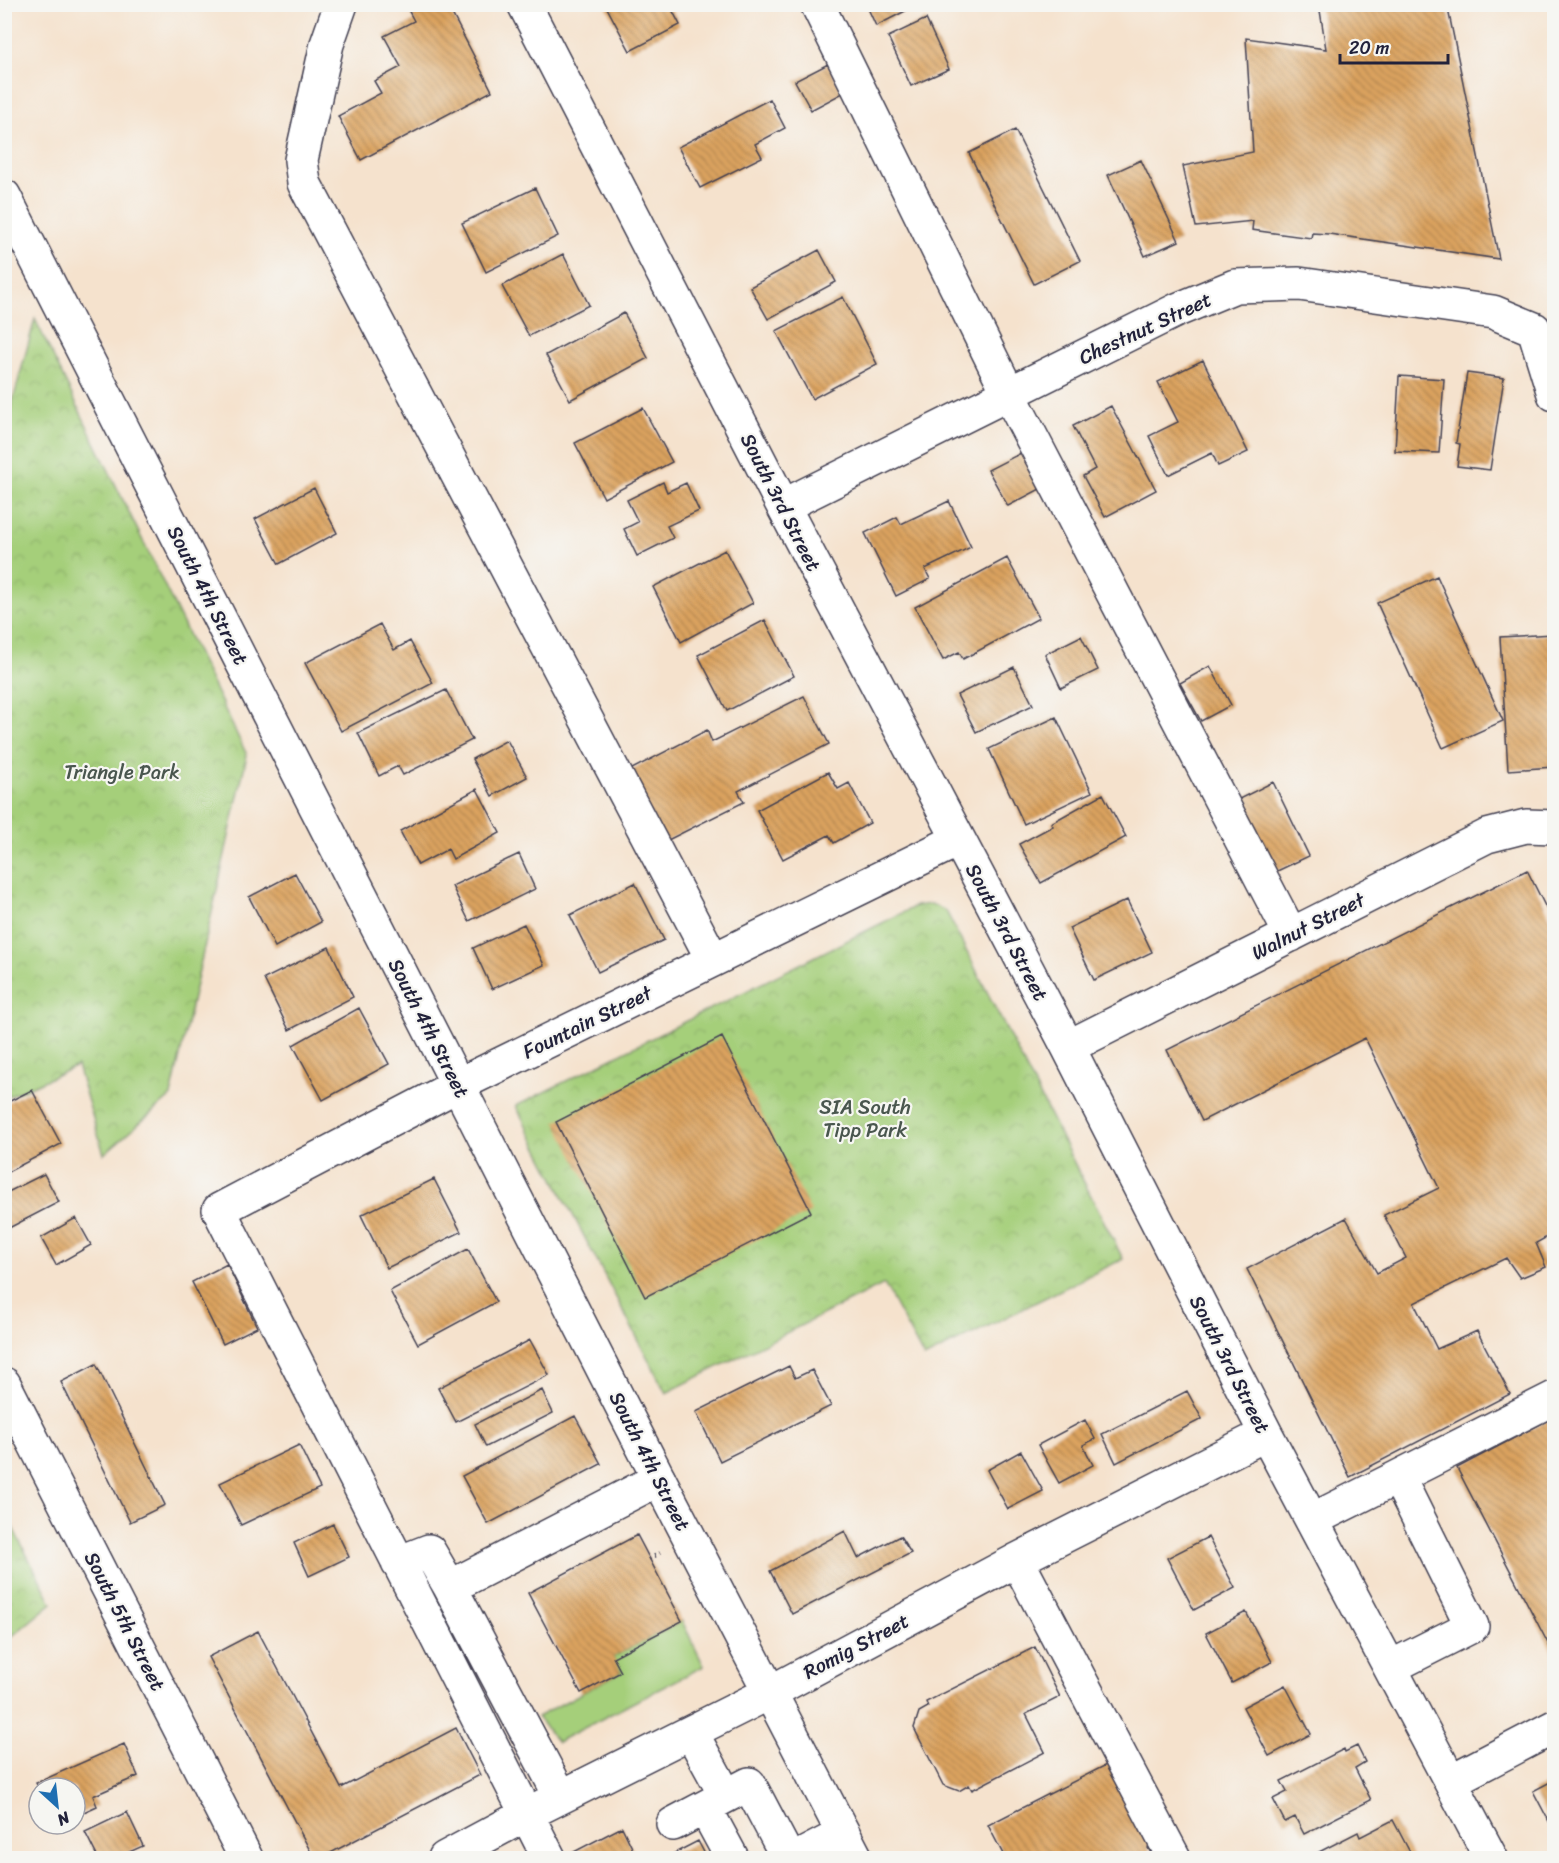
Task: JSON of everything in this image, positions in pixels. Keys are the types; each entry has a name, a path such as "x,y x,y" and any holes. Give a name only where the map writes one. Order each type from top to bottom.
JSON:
{"street":[{"path":"340,4 327,44 301,160 304,183 713,960"},
{"name":"South 3rd Street","path":"524,4 783,506 1068,1047 1266,1434 1491,1858"},
{"path":"816,4 1009,394 1291,935"},
{"name":"South 4th Street","path":"4,196 659,1479 850,1846"},
{"name":"Chestnut Street","path":"783,506 1177,310 1235,286 1299,284 1493,312 1534,329 1554,394"},
{"name":"Walnut Street","path":"1068,1047 1487,836 1526,826 1554,827"},
{"name":"Fountain Street","path":"398,1563 219,1210 458,1084 958,840"},
{"name":"South 5th Street","path":"4,1384 246,1858"},
{"path":"1312,1520 1554,1398"},
{"name":"Romig Street","path":"445,1858 527,1814 769,1693 1017,1560 1266,1434"},
{"path":"1391,1667 1472,1626 1398,1477"},
{"path":"450,1587 659,1479"},
{"path":"549,1858 398,1563 429,1551 561,1797"},
{"path":"1017,1560 1174,1858"},
{"path":"1451,1781 1554,1727"},
{"path":"691,1732 716,1802 732,1858"},
{"path":"673,1824 749,1784 788,1858"},
{"path":"797,1858 850,1846"}],"path":[{"path":"649,1559 660,1553"}],"green space":[{"name":"Triangle Park","path":"35,319 247,755 171,1096 104,1154 77,1066 5,1098 4,434"},
{"name":"SIA South Tipp Park","path":"931,904 946,911 1123,1259 924,1358 884,1284 666,1393 516,1106 916,906"},
{"path":"4,1511 52,1603 5,1642 4,1642"},
{"path":"682,1621 704,1666 557,1742 537,1717 621,1672 613,1657"}],"building":[{"path":"405,4 447,4 492,91 361,160 338,116 381,93 374,81 401,67 384,36 414,21"},
{"path":"605,4 669,4 680,25 630,51"},
{"path":"866,4 919,4 876,26"},
{"path":"1319,4 1447,4 1499,259 1329,234 1312,233 1311,238 1252,230 1253,221 1196,227 1183,166 1253,152 1246,38 1326,49"},
{"path":"926,19 949,69 911,86 888,37"},
{"path":"828,64 843,93 811,110 795,81"},
{"path":"770,99 785,128 755,144 762,157 700,188 678,147"},
{"path":"1015,130 1080,261 1034,284 969,153"},
{"path":"1141,160 1179,241 1145,256 1108,175"},
{"path":"535,188 558,236 486,272 462,223"},
{"path":"819,250 836,282 768,319 750,287"},
{"path":"563,254 589,305 529,336 502,286"},
{"path":"843,297 877,364 812,399 776,331"},
{"path":"624,313 648,358 570,400 546,355"},
{"path":"1203,360 1248,452 1218,466 1212,453 1168,475 1149,436 1178,422 1158,382"},
{"path":"1467,373 1504,378 1490,470 1457,466 1460,444 1456,443"},
{"path":"1399,376 1444,379 1439,453 1395,451"},
{"path":"1111,406 1156,490 1105,517 1083,476 1095,469 1073,426"},
{"path":"643,408 672,462 604,498 575,443"},
{"path":"1025,451 1044,487 1008,506 988,470"},
{"path":"663,482 667,492 686,483 699,511 667,526 673,538 637,556 624,529 638,522 627,500"},
{"path":"314,488 337,533 279,564 255,519"},
{"path":"949,501 971,547 925,569 930,579 896,596 865,533 897,517 901,524"},
{"path":"725,550 753,603 681,642 653,587"},
{"path":"1007,558 1039,618 963,659 959,652 943,660 915,607"},
{"path":"1437,576 1503,721 1443,748 1377,603"},
{"path":"765,620 794,676 727,711 698,655"},
{"path":"380,624 394,650 410,641 433,683 341,731 305,663"},
{"path":"1554,634 1554,767 1508,770 1500,637"},
{"path":"1081,636 1098,670 1061,688 1045,654"},
{"path":"1210,666 1231,705 1201,721 1180,683"},
{"path":"1014,667 1033,705 976,732 957,695"},
{"path":"446,690 472,740 403,775 398,766 379,776 358,733"},
{"path":"804,696 829,744 738,791 744,802 664,842 628,771 707,730 712,742"},
{"path":"1056,717 1092,792 1024,824 989,749"},
{"path":"507,740 527,777 492,796 472,759"},
{"path":"828,772 838,789 849,783 870,823 834,843 829,835 783,859 757,810"},
{"path":"1273,782 1309,856 1271,874 1235,801"},
{"path":"477,789 500,833 453,859 448,849 418,865 400,831"},
{"path":"1103,794 1126,837 1041,883 1019,844 1053,826 1051,823"},
{"path":"519,854 535,889 469,921 452,886"},
{"path":"1527,870 1554,924 1554,1233 1536,1243 1546,1267 1520,1278 1506,1258 1414,1303 1437,1349 1477,1331 1510,1394 1350,1477 1247,1269 1346,1218 1377,1273 1406,1258 1384,1215 1439,1188 1365,1038 1202,1121 1167,1050"},
{"path":"295,873 321,922 275,947 249,897"},
{"path":"635,883 664,940 598,972 570,915"},
{"path":"1127,900 1152,952 1094,980 1069,928"},
{"path":"524,924 544,965 492,989 473,948"},
{"path":"329,947 353,997 289,1030 264,979"},
{"path":"359,1008 389,1064 323,1100 293,1045"},
{"path":"722,1037 811,1212 645,1297 556,1122"},
{"path":"32,1090 61,1144 4,1174 4,1104"},
{"path":"44,1174 59,1202 7,1229 4,1225 4,1194"},
{"path":"434,1179 461,1232 387,1268 361,1215"},
{"path":"76,1218 91,1245 56,1265 41,1238"},
{"path":"468,1249 496,1302 418,1344 390,1291"},
{"path":"227,1264 257,1327 223,1344 192,1282"},
{"path":"530,1340 549,1375 456,1422 438,1388"},
{"path":"96,1364 165,1505 130,1522 61,1382"},
{"path":"789,1366 795,1378 812,1370 831,1406 720,1461 696,1412"},
{"path":"542,1390 553,1413 486,1447 475,1424"},
{"path":"1187,1391 1202,1419 1116,1463 1102,1434"},
{"path":"575,1416 601,1464 488,1524 462,1476"},
{"path":"1554,1417 1554,1655 1457,1468"},
{"path":"1085,1420 1095,1439 1083,1445 1093,1465 1059,1483 1038,1445"},
{"path":"299,1445 320,1488 241,1525 220,1483"},
{"path":"1021,1451 1043,1491 1008,1509 987,1470"},
{"path":"333,1524 349,1557 309,1576 294,1543"},
{"path":"845,1531 858,1558 900,1536 911,1553 792,1614 770,1571"},
{"path":"637,1535 682,1621 613,1657 621,1672 581,1693 528,1593"},
{"path":"1208,1537 1235,1588 1194,1610 1167,1558"},
{"path":"1246,1612 1272,1662 1232,1683 1206,1633"},
{"path":"258,1631 341,1788 456,1728 480,1775 321,1858 314,1858 208,1657"},
{"path":"1035,1647 1060,1697 1026,1714 1045,1752 972,1790 969,1785 959,1791 943,1785 914,1728 919,1712 928,1707 926,1702"},
{"path":"1285,1685 1311,1734 1269,1756 1243,1707"},
{"path":"124,1744 138,1776 93,1796 97,1806 87,1811 87,1776 52,1776"},
{"path":"1357,1746 1365,1762 1355,1768 1371,1800 1304,1834 1295,1817 1285,1822 1273,1799 1287,1792 1281,1781 1344,1749 1345,1752"},
{"path":"1114,1761 1156,1843 1148,1848 1154,1858 1005,1858 988,1825"},
{"path":"1554,1780 1554,1831 1533,1791"},
{"path":"127,1812 143,1846 116,1858 98,1858 87,1836 87,1831"},
{"path":"1393,1820 1413,1858 1318,1858 1315,1854 1358,1832 1360,1837"},
{"path":"622,1827 637,1858 567,1858 566,1856"},
{"path":"698,1841 707,1858 665,1858"}]}
